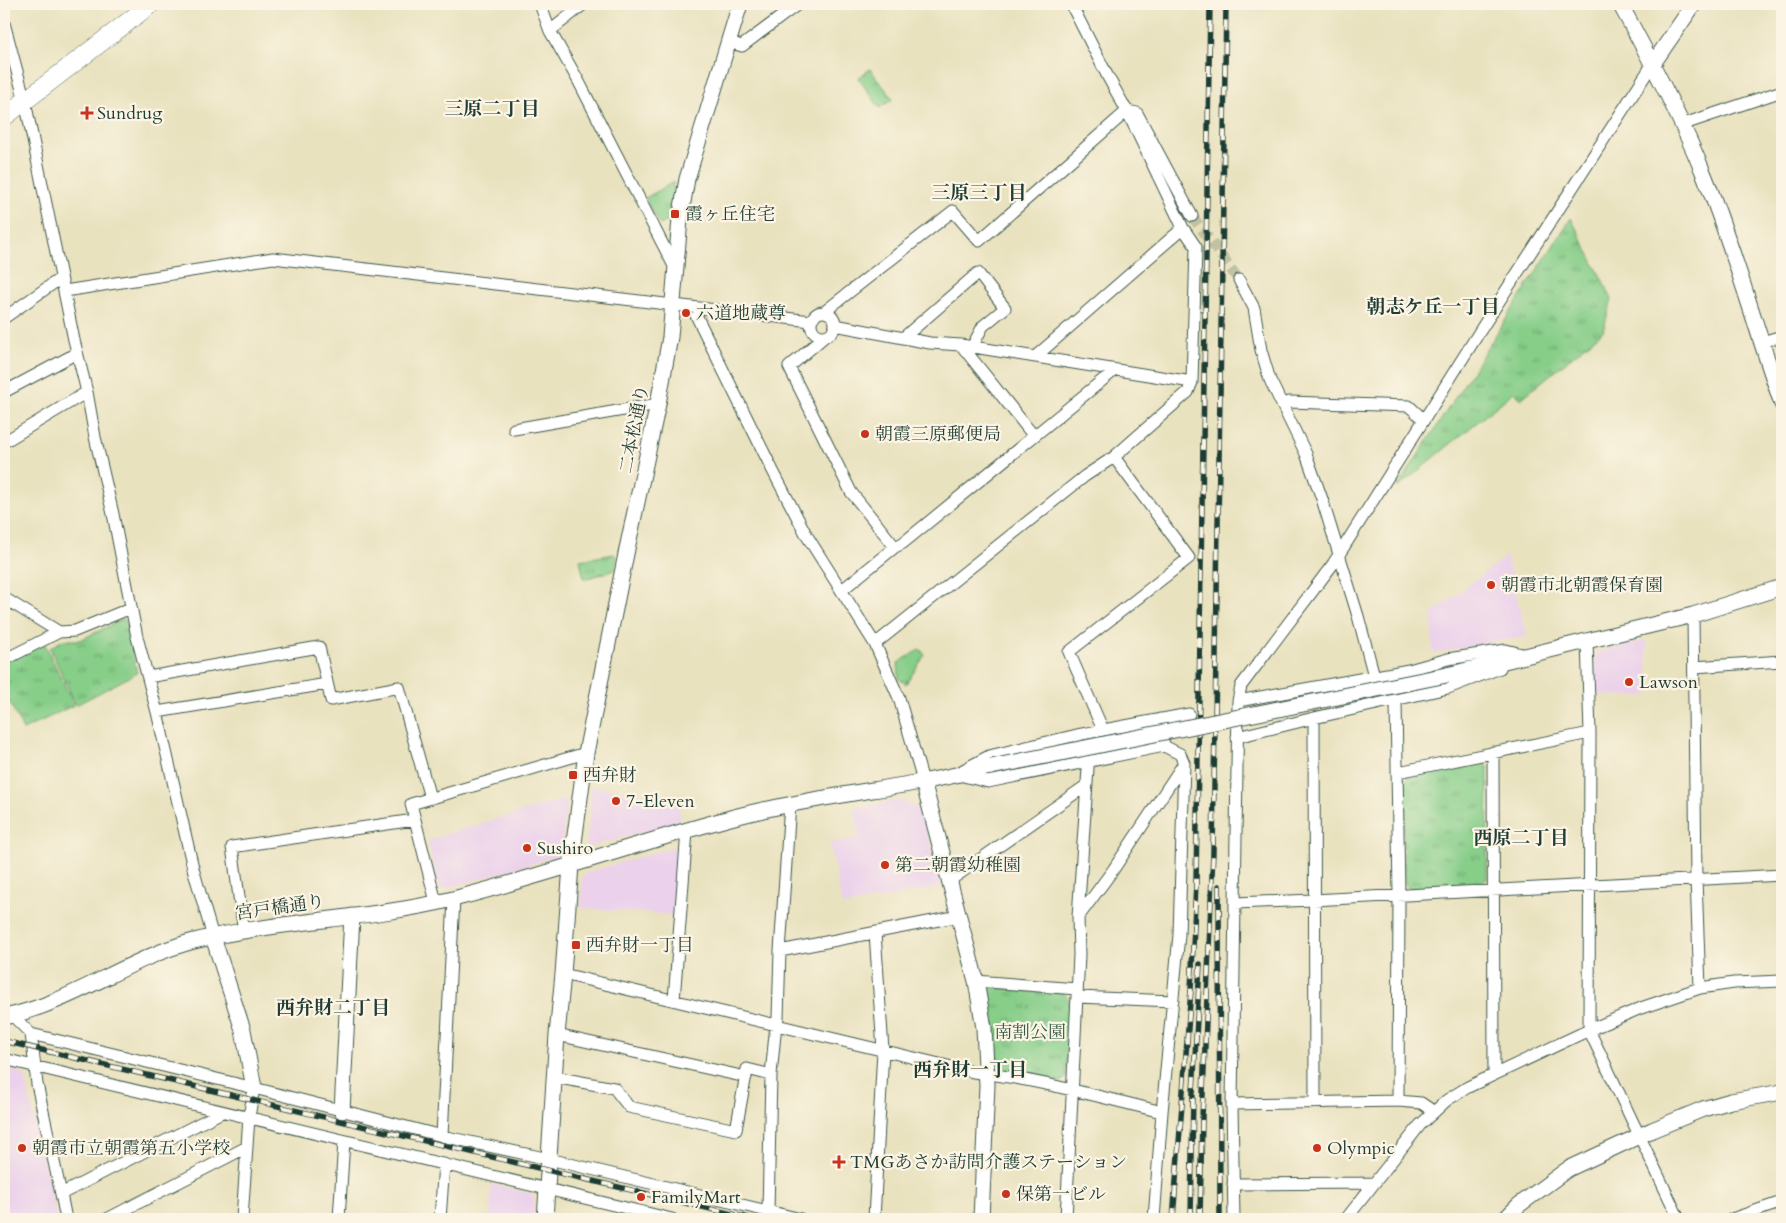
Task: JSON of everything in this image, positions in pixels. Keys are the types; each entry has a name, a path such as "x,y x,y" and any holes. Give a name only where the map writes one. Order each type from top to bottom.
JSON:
{"main road":[{"path":"4,117 151,4"}],"street":[{"path":"540,4 550,31 578,80 676,270"},
{"path":"550,31 584,4"},
{"name":"二本松通り","path":"545,1219 557,1035 571,865 586,753 658,404 674,306 680,219 687,179 740,4"},
{"path":"728,42 742,46 798,4"},
{"path":"875,644 1085,476 1114,457 1188,392 1192,382 1196,247 1183,228 1127,111 1071,4"},
{"path":"1620,4 1682,125 1705,176 1781,399"},
{"path":"1234,1219 1232,1104 1237,737 1238,702 1241,686 1339,553 1423,419 1652,65 1694,4"},
{"path":"4,23 24,101 113,514 131,608 194,872 244,1030 254,1088 249,1117 242,1219"},
{"path":"1682,125 1782,91"},
{"path":"1127,111 1137,113 1192,216"},
{"path":"825,336 814,332 811,325 815,315 824,312 952,211 979,241 1127,111"},
{"path":"1034,356 1183,228"},
{"path":"65,291 273,258 812,321"},
{"path":"903,338 978,273 1005,308 984,326 966,346"},
{"path":"4,318 61,278"},
{"path":"1239,280 1254,308 1261,350 1270,380 1306,454 1322,499 1374,676"},
{"path":"692,307 802,527 875,644 899,698 976,981 984,1028 987,1074 981,1219"},
{"path":"824,312 833,318 835,325 832,332 790,367 851,492 895,547"},
{"path":"835,325 930,343 1034,356 1192,382"},
{"path":"1762,342 1782,336"},
{"path":"966,346 1033,435"},
{"path":"4,392 77,352"},
{"path":"842,590 895,547 903,543 1115,370"},
{"path":"4,442 87,392"},
{"path":"1282,404 1289,402 1409,406 1423,419"},
{"path":"514,429 658,404"},
{"path":"1102,730 1069,652 1188,558 1114,457"},
{"name":"宮戸橋通り","path":"8,1016 78,992 171,948 213,936 352,916 454,898 687,831 790,804 954,775 1447,675 1693,615 1782,587"},
{"path":"4,598 59,632"},
{"path":"4,660 59,632 75,631 131,608"},
{"path":"1693,615 1696,879 1700,988"},
{"path":"1587,641 1590,733 1589,1030 1679,1219"},
{"path":"148,677 319,648 331,700 400,687 430,798"},
{"path":"1238,702 1374,676 1448,659 1506,650 1530,656"},
{"path":"1237,737 1448,688 1530,656"},
{"path":"1694,667 1782,661"},
{"path":"157,712 327,684"},
{"path":"1396,701 1398,772 1398,1101"},
{"path":"954,775 989,756 1077,735 1189,714"},
{"path":"1314,718 1315,1103"},
{"path":"1160,719 1164,746"},
{"path":"1398,772 1590,733"},
{"path":"1066,1219 1079,955 1078,917 1088,761 1077,735"},
{"path":"954,775 988,782 1164,746 1180,754 1184,763 1179,935 1154,1219"},
{"path":"1493,752 1494,1073"},
{"path":"436,902 411,804 586,753"},
{"path":"1078,917 1113,870 1140,826 1184,763"},
{"path":"949,881 1087,786"},
{"path":"768,1212 771,1075 778,1018 780,951 790,804"},
{"path":"244,932 232,848 414,820"},
{"path":"674,1000 687,831"},
{"path":"1235,903 1782,875"},
{"path":"442,1136 454,898"},
{"path":"342,1111 352,916"},
{"path":"780,951 959,916"},
{"path":"874,1219 883,1050 875,933"},
{"path":"563,974 973,1072 1073,1090 1162,1112"},
{"path":"976,981 1077,993 1173,1001"},
{"path":"1346,1219 1433,1111 1447,1100 1494,1073 1641,1008 1700,988 1734,983 1782,981"},
{"path":"8,1016 31,1034 442,1136 801,1219"},
{"path":"31,1034 34,1068 66,1219"},
{"path":"557,1035 746,1077"},
{"path":"4,1059 34,1068 444,1164 645,1216 672,1219"},
{"path":"554,1077 614,1088 629,1106 736,1130 746,1069 771,1075"},
{"path":"1505,1219 1519,1205 1568,1169 1639,1136 1703,1109 1730,1101 1782,1092"},
{"path":"1232,1104 1398,1101 1421,1103 1433,1111"},
{"path":"61,1194 222,1112"},
{"path":"338,1219 344,1141"},
{"path":"107,1219 247,1147"},
{"path":"440,1219 444,1164"},
{"path":"1233,1184 1374,1183"},
{"path":"1732,1219 1782,1202"}],"shaded area":[{"name":"朝霞市北朝霞保育園","path":"1506,556 1527,637 1487,642 1433,654 1432,614"},
{"path":"1647,640 1648,696 1596,695 1595,657 1599,652"},
{"path":"591,786 679,801 680,821 590,847 586,844"},
{"path":"567,798 561,850 554,857 444,889 438,885 428,840"},
{"name":"第二朝霞幼稚園","path":"903,800 905,805 909,804 914,808 921,807 942,887 842,906 830,843 860,837 853,808"},
{"path":"673,847 679,852 674,915 581,908 582,878 588,872"},
{"name":"朝霞市立朝霞第五小学校","path":"4,1068 20,1072 25,1077 57,1219 4,1219"},
{"path":"491,1184 530,1193 534,1197 534,1219 490,1219"}],"green space":[{"path":"870,69 893,99 880,108 858,78"},
{"path":"674,182 669,220 660,225 645,198"},
{"path":"1571,218 1612,299 1603,331 1521,399 1514,392 1397,488"},
{"path":"614,554 617,557 615,570 584,579 580,560"},
{"path":"123,619 126,621 137,673 76,705 50,648 63,640 80,640"},
{"path":"43,640 74,705 23,730 4,691 4,660"},
{"path":"920,649 925,655 906,684 899,679 898,663"},
{"path":"1483,762 1488,768 1487,879 1481,885 1409,889 1404,882 1403,782 1409,776"},
{"name":"南割公園","path":"990,987 1064,993 1069,999 1066,1078 1060,1082 998,1069 995,1065 992,1019 985,991"}],"tunnel":[{"path":"1192,216 1239,280"}],"railway":[{"path":"1173,1219 1191,990 1196,883 1210,4"},
{"path":"1200,1219 1202,1118 1213,852 1226,4"},
{"path":"1219,886 1220,1219"},
{"path":"1191,1219 1193,1093 1200,964"},
{"path":"4,1041 753,1219"}],"place":[{"name":"Sundrug","path":"87,113"},
{"name":"霞ヶ丘住宅","path":"675,214"},
{"name":"六道地蔵尊","path":"686,313"},
{"name":"朝霞三原郵便局","path":"865,434"},
{"name":"朝霞市北朝霞保育園","path":"1491,585"},
{"name":"Lawson","path":"1629,682"},
{"name":"西弁財","path":"573,775"},
{"name":"7-Eleven","path":"616,801"},
{"name":"Sushiro","path":"527,848"},
{"name":"第二朝霞幼稚園","path":"885,865"},
{"name":"西弁財一丁目","path":"576,945"},
{"name":"朝霞市立朝霞第五小学校","path":"22,1148"},
{"name":"Olympic","path":"1317,1148"},
{"name":"TMGあさか訪問介護ステーション","path":"839,1162"},
{"name":"保第一ビル","path":"1006,1194"},
{"name":"FamilyMart","path":"641,1197"}],"district":[{"name":"三原二丁目","path":"492,108"},
{"name":"三原三丁目","path":"979,192"},
{"name":"朝志ケ丘一丁目","path":"1433,306"},
{"name":"西原二丁目","path":"1521,837"},
{"name":"西弁財二丁目","path":"333,1007"},
{"name":"西弁財一丁目","path":"970,1069"}]}
